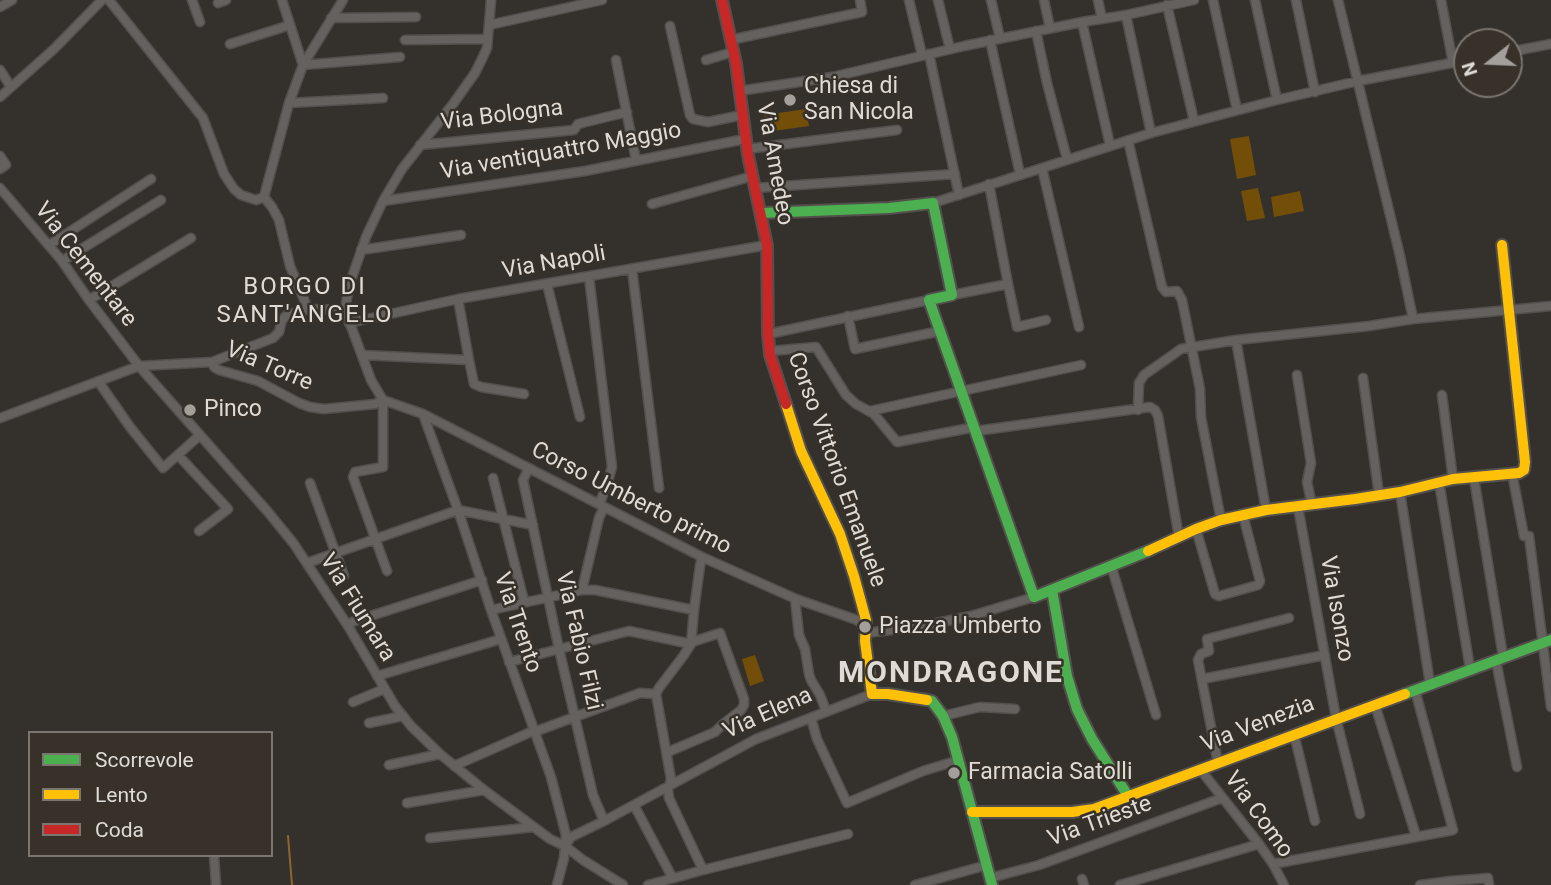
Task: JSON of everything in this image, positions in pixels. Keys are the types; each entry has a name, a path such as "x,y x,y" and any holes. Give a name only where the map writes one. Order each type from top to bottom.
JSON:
{"street":[{"path":"0,7 12,0"},
{"path":"0,97 54,49 102,0"},
{"path":"109,0 203,118 224,174 234,189 241,195 256,200 264,197"},
{"path":"192,0 200,22"},
{"path":"282,0 303,65"},
{"path":"308,309 290,267 279,220 264,197 289,103 303,65 343,0"},
{"path":"387,571 352,474 383,467 383,400 371,380 345,310 349,286 361,250 383,201 402,169 475,73 482,59 486,48 491,0"},
{"path":"489,25 602,0"},
{"name":"Via Amedeo","path":"722,0 733,52 746,144 767,245"},
{"path":"730,40 862,12 860,0"},
{"path":"909,0 959,195"},
{"path":"938,0 950,49"},
{"path":"991,0 1000,38"},
{"path":"1044,0 1050,28"},
{"path":"1098,0 1102,19"},
{"path":"739,91 832,77 990,40 1194,0"},
{"path":"1213,0 1237,110"},
{"path":"1255,0 1277,100"},
{"path":"1296,0 1315,92"},
{"path":"1338,0 1413,319"},
{"path":"761,212 866,210 933,203 1110,145 1195,121 1358,81 1452,63 1441,0"},
{"path":"1163,4 1195,121"},
{"path":"1126,15 1151,133"},
{"path":"331,18 416,17"},
{"path":"1082,22 1110,145"},
{"path":"229,44 290,25"},
{"path":"670,26 693,119 708,122 742,115"},
{"path":"1036,31 1067,159"},
{"path":"405,40 487,39"},
{"path":"990,40 1020,174"},
{"path":"1523,49 1551,44"},
{"path":"706,60 733,52"},
{"path":"303,65 400,57"},
{"path":"616,60 636,160"},
{"path":"0,69 11,88"},
{"path":"289,103 383,98"},
{"name":"Via Bologna","path":"420,145 567,131 573,130 578,124 627,112"},
{"name":"Via ventiquattro Maggio","path":"383,201 746,144 897,130"},
{"path":"1128,140 1162,287 1166,292 1177,291 1180,295 1200,389 1200,417 1221,520"},
{"path":"0,156 6,166 0,169"},
{"path":"1042,168 1079,327"},
{"path":"652,204 754,182 955,174"},
{"path":"49,245 151,179"},
{"path":"989,184 1017,327 1046,320"},
{"name":"Via Cementare","path":"0,188 4,200 49,245 139,366"},
{"path":"62,261 161,200"},
{"path":"933,203 952,295"},
{"path":"361,250 461,235"},
{"path":"89,300 191,238"},
{"name":"Via Napoli","path":"349,323 458,299 767,245"},
{"name":"Corso Vittorio Emanuele","path":"767,245 770,351 801,451 840,534 863,605 872,694"},
{"path":"865,630 917,627 971,616 1034,597 1221,520 1266,510 1400,492 1453,479 1524,470 1502,245"},
{"path":"632,269 659,488"},
{"path":"582,590 612,467 589,277"},
{"path":"547,284 580,417"},
{"path":"768,334 1008,284"},
{"path":"458,299 474,384 524,394"},
{"path":"929,300 1034,597"},
{"path":"1138,410 1139,383 1144,375 1181,349 1191,346 1413,319 1551,306"},
{"path":"212,362 273,338 279,332 284,317 308,309 345,310"},
{"path":"848,316 855,349 940,331"},
{"path":"1236,340 1266,510"},
{"path":"770,351 816,347 846,395 880,420 897,442 1150,407 1158,416 1179,537"},
{"path":"362,355 469,360"},
{"name":"Via Torre","path":"0,418 139,366 212,362 219,370 258,381 310,407 336,408 374,404 383,400"},
{"path":"870,411 1082,365"},
{"name":"Via Fiumara","path":"139,366 268,512 307,563 348,626 384,690 403,716 440,754 484,790 550,839 565,846 622,885"},
{"path":"1297,375 1311,463 1307,482 1312,505"},
{"path":"1363,378 1379,495"},
{"path":"97,381 163,468 200,435"},
{"path":"1442,395 1453,479"},
{"name":"Corso Umberto primo","path":"383,400 423,414 702,557 795,599 856,620 865,630"},
{"name":"Via Trento","path":"423,414 551,777 566,835 557,885"},
{"path":"178,455 228,509 199,531"},
{"name":"Via Fabio Filzi","path":"529,468 523,481 558,649 593,795 604,821"},
{"path":"1512,473 1524,536 1530,536 1547,641 1551,707"},
{"path":"493,478 524,601"},
{"path":"1474,478 1517,767"},
{"path":"1439,482 1470,668"},
{"path":"310,483 344,576"},
{"path":"1400,492 1430,684"},
{"name":"Via Isonzo","path":"1298,507 1336,718 1360,814"},
{"path":"307,563 458,510 533,525"},
{"path":"1196,529 1215,594 1219,596 1258,584 1260,581 1243,515"},
{"path":"702,557 691,643 656,694 671,779 669,797 703,870"},
{"path":"1111,565 1156,715"},
{"path":"348,626 352,621 482,580"},
{"path":"491,610 524,601 595,590 694,610"},
{"path":"1052,590 1067,676 1077,709 1129,796"},
{"path":"795,599 799,635 805,649 809,674 826,712"},
{"path":"1218,763 1198,660 1201,654 1209,651 1207,639 1289,618"},
{"path":"509,662 629,631 691,643 720,633 744,705 715,732 667,752"},
{"path":"377,676 501,639"},
{"name":"Via Venezia","path":"972,812 1072,812 1094,808 1547,641"},
{"path":"1202,679 1325,655"},
{"path":"353,702 384,690"},
{"path":"1273,864 1453,830 1415,690"},
{"path":"454,766 534,731 640,693 656,694"},
{"name":"Via Elena","path":"565,846 570,837 756,739 872,694 932,701 943,716"},
{"path":"1375,705 1416,836"},
{"path":"991,881 959,760 943,716 980,707 1015,709"},
{"path":"369,723 403,716"},
{"path":"811,718 817,739 847,803 923,771 959,760"},
{"path":"1294,734 1315,821"},
{"path":"389,765 440,754"},
{"name":"Via Como","path":"1200,769 1259,844 1283,884"},
{"path":"407,803 484,790"},
{"name":"Via Trieste","path":"991,881 1222,798"},
{"path":"634,805 672,877"},
{"path":"430,838 534,827"},
{"path":"648,885 848,834"},
{"path":"1120,885 1259,844"},
{"path":"214,857 216,885"},
{"path":"915,885 987,865"},
{"path":"1420,885 1488,878 1489,885"},
{"path":"1272,885 1283,884"}],"shaded area":[{"path":"806,109 809,126 766,132 764,115"},
{"path":"1249,136 1256,175 1237,179 1230,139"},
{"path":"1258,188 1265,218 1247,221 1241,191"},
{"path":"1300,191 1304,211 1274,217 1271,197"},
{"path":"755,655 764,681 750,686 742,659"}],"waterway":[{"path":"288,836 292,885"}],"traffic: fast":[{"path":"761,213 889,208 933,203 952,295 929,300 1034,597 1148,551"},
{"path":"1052,590 1067,676 1077,709 1092,739 1128,796"},
{"path":"1405,694 1551,640"},
{"path":"927,700 932,701 943,716 952,737 992,885"}],"traffic: slow":[{"path":"1148,551 1221,520 1266,510 1355,499 1400,492 1453,479 1519,473 1524,470 1502,245"},
{"path":"786,404 801,451 840,534 854,576 866,620 865,641 872,694 927,700"},
{"path":"972,812 1072,812 1094,809 1405,694"}],"traffic: jam":[{"path":"722,0 736,63 748,155 767,245 770,355 786,404"}],"place":[{"name":"Chiesa di San Nicola","path":"790,100"},
{"name":"Pinco","path":"190,410"},
{"name":"Piazza Umberto","path":"865,627"},
{"name":"Farmacia Satolli","path":"954,773"}],"district":[{"name":"BORGO DI SANT'ANGELO","path":"305,302"},
{"name":"MONDRAGONE","path":"951,674"}]}
